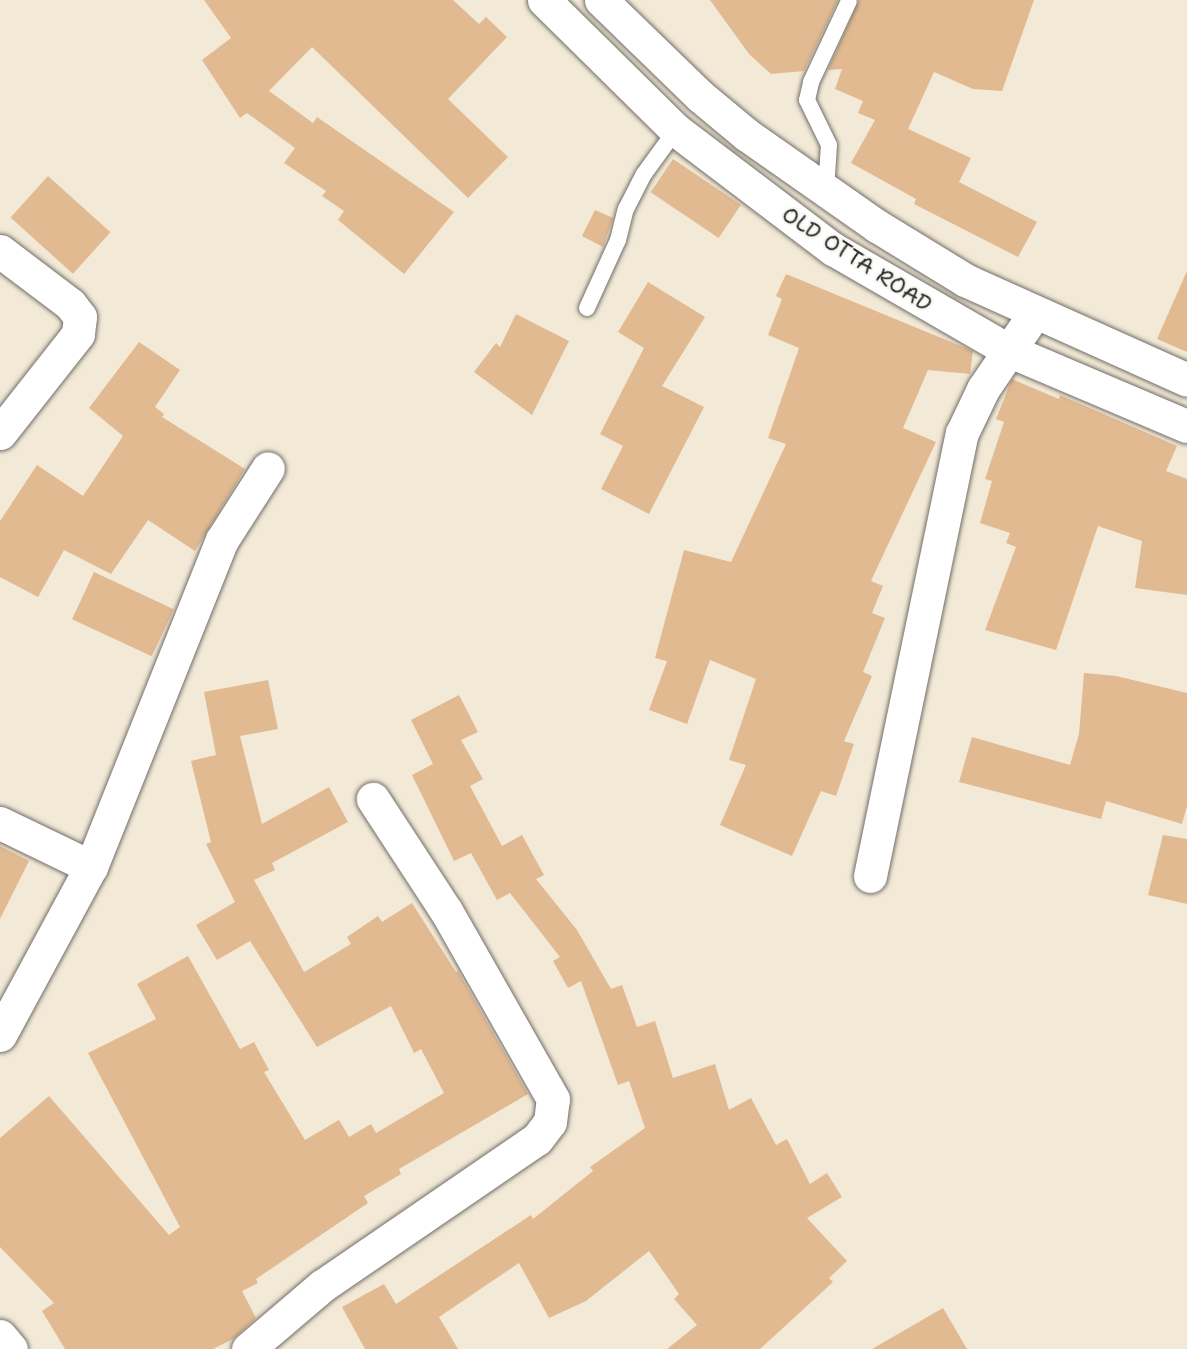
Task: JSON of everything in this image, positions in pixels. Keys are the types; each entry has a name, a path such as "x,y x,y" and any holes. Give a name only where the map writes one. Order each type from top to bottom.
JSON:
{"street":[{"name":"OLD OTTA ROAD","path":"544,0 676,130 833,249 1010,351 1187,426"},
{"name":"OLD OTTA ROAD","path":"601,0 700,96 766,150 826,190 965,280 1034,314 1187,380"},
{"path":"0,251 70,304 80,316 78,334 0,433"},
{"path":"870,876 962,433 983,389 1034,314"},
{"path":"0,1035 91,867 222,540 268,468"},
{"path":"248,1349 322,1286 537,1139 550,1122 553,1099 446,911 373,799"},
{"path":"0,823 91,867"},
{"path":"0,1336 10,1349"}],"lane":[{"path":"826,190 828,145 807,100 811,82 849,1"},
{"path":"587,308 618,240 626,209 644,174 676,130"}],"building":[{"path":"204,0 453,0 479,24 486,17 507,37 448,99 508,157 468,198 312,47 269,91 313,123 317,117 454,212 404,274 338,220 344,211 322,196 326,191 284,163 295,148 247,113 240,118 202,60 231,38"},
{"path":"710,0 838,0 804,71 771,74 749,54"},
{"path":"859,0 1034,0 1002,91 973,89 934,72 908,129 971,158 959,182 1037,222 1018,257 914,204 916,199 851,163 875,120 858,113 863,101 835,89 842,69 828,70"},
{"path":"673,159 741,205 719,238 651,192"},
{"path":"48,176 110,232 73,274 11,218"},
{"path":"595,210 613,218 603,247 582,236"},
{"path":"1187,271 1187,352 1157,339"},
{"path":"786,274 973,351 970,374 928,370 903,428 936,442 871,581 883,586 872,613 885,618 863,672 872,676 844,741 854,744 836,796 821,791 792,856 720,825 746,765 729,760 756,679 710,660 687,724 649,710 667,661 655,658 684,550 731,562 786,444 768,438 799,348 768,335 782,299 776,296"},
{"path":"648,282 705,317 662,386 704,407 649,514 601,489 623,446 600,434 644,348 618,332"},
{"path":"516,314 569,341 532,415 474,372 496,343 500,347"},
{"path":"139,342 180,370 155,407 164,414 162,417 245,469 195,551 148,520 111,574 64,550 38,597 0,577 0,521 37,465 83,496 123,436 89,408"},
{"path":"1012,379 1059,399 1060,395 1177,446 1166,471 1187,479 1187,595 1135,588 1142,541 1098,526 1056,650 985,630 1016,547 1006,543 1010,533 980,523 992,481 985,479 1004,422 996,419"},
{"path":"94,572 174,609 152,656 72,619"},
{"path":"1084,673 1116,676 1187,693 1187,806 1182,824 1106,801 1101,819 959,782 972,737 1070,765 1079,734"},
{"path":"268,680 278,729 240,736 262,824 329,787 348,822 272,863 275,870 254,880 304,972 351,944 347,937 378,916 382,922 412,903 456,972 458,971 528,1094 399,1169 401,1174 364,1196 368,1203 256,1279 258,1283 242,1291 256,1318 233,1339 213,1349 65,1349 42,1311 54,1303 0,1247 0,1138 49,1096 169,1235 180,1227 88,1053 156,1019 137,984 188,956 240,1049 254,1042 269,1070 264,1072 305,1140 339,1120 349,1137 371,1124 376,1133 444,1093 421,1049 414,1053 391,1006 317,1047 250,941 217,960 196,925 235,902 206,844 211,842 191,761 216,755 204,692"},
{"path":"459,695 478,732 461,740 483,779 470,786 502,846 522,835 544,875 536,879 577,930 611,989 622,985 637,1027 655,1021 673,1078 715,1064 729,1110 751,1098 776,1145 787,1139 810,1184 827,1173 842,1197 807,1218 847,1261 829,1278 833,1282 760,1349 667,1349 697,1325 674,1299 679,1294 649,1251 586,1301 549,1318 519,1263 439,1317 458,1349 365,1349 342,1307 384,1284 396,1304 531,1215 533,1219 593,1171 590,1167 645,1128 629,1081 618,1085 581,981 568,988 553,961 560,957 510,893 497,900 471,853 454,861 412,775 433,764 411,720"},
{"path":"1163,835 1187,839 1187,904 1148,895"},
{"path":"0,846 29,861 0,919"},
{"path":"943,1308 967,1349 872,1349"}]}
